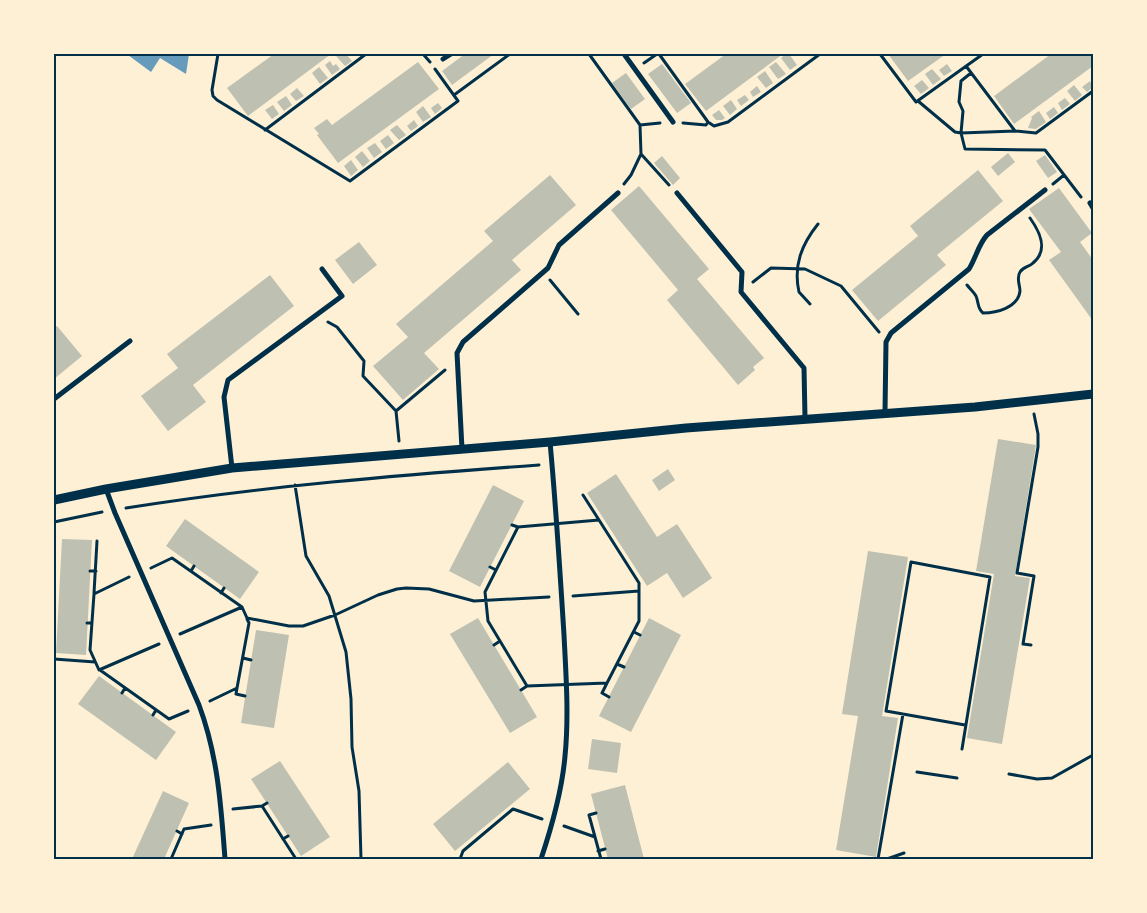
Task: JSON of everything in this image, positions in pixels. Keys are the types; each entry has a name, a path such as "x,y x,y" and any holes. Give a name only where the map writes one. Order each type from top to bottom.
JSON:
{"street":[{"path":"443,59 451,54"},
{"path":"624,54 673,122"},
{"path":"885,412 888,338 897,327 969,269 980,245 987,235 1044,190"},
{"path":"462,449 457,353 463,342 544,272 548,268 559,245 618,193"},
{"path":"677,193 742,272 741,292 804,368 805,418"},
{"path":"232,468 224,397 228,380 342,296 322,269"},
{"path":"54,399 130,341"},
{"path":"54,500 106,489 232,468 550,442 805,418 1031,401 1093,394"},
{"path":"541,859 553,823 565,758 567,730 562,597 550,442"},
{"path":"106,489 113,510 199,705 209,732 215,757 225,859"}],"path":[{"path":"218,54 212,90 213,96 223,105 350,181 458,100 423,54"},
{"path":"264,130 366,54"},
{"path":"454,95 510,54"},
{"path":"589,54 640,125 641,154 631,175 618,193"},
{"path":"659,54 708,122 714,126 728,122 820,54"},
{"path":"880,54 916,102 918,101 955,132 1014,131 1036,133 1093,91"},
{"path":"918,101 982,54"},
{"path":"966,66 1014,131"},
{"path":"971,73 961,81 959,102 963,111 961,133 965,149 1045,150 1081,197 1091,206"},
{"path":"640,125 673,122 706,125 708,122"},
{"path":"641,154 677,193"},
{"path":"960,277 974,294 978,301 978,308 982,313 997,312 1007,308 1014,302 1020,292 1018,277 1020,272 1038,259 1042,244 1038,229 1023,207"},
{"path":"810,304 799,292 798,269 802,247 818,224"},
{"path":"741,292 771,268 805,269 841,286 879,331 888,338"},
{"path":"544,272 578,314"},
{"path":"316,315 338,327 364,361 363,376 396,411 400,454"},
{"path":"396,411 458,360"},
{"path":"1031,401 1038,434 1038,447 1017,573 1034,576 1023,644 1031,645"},
{"path":"54,522 181,499 295,485 552,464"},
{"path":"295,485 306,556 326,588 341,632 348,665 352,747 359,791 361,859"},
{"path":"583,496 597,513 599,520"},
{"path":"512,524 518,527"},
{"path":"94,594 97,541"},
{"path":"962,749 990,577 911,562 886,711 965,725"},
{"path":"190,571 194,566"},
{"path":"490,567 496,570"},
{"path":"90,570 96,571"},
{"path":"221,593 224,588"},
{"path":"170,639 242,607 247,618 289,626 310,624 378,595 406,588 441,592 474,602 639,591"},
{"path":"87,623 92,623"},
{"path":"634,632 640,635"},
{"path":"494,645 500,641"},
{"path":"243,658 251,660"},
{"path":"54,660 95,662"},
{"path":"617,664 624,667"},
{"path":"607,683 602,694 609,697"},
{"path":"521,690 527,686"},
{"path":"122,693 125,688"},
{"path":"238,688 236,694 245,696"},
{"path":"152,715 156,710"},
{"path":"878,859 903,714"},
{"path":"1008,774 1044,780 1052,778 1093,756"},
{"path":"917,772 957,778"},
{"path":"221,810 262,806 267,803"},
{"path":"262,806 296,859"},
{"path":"460,859 463,851 511,807 595,838"},
{"path":"596,813 589,815 600,859"},
{"path":"170,859 184,829 222,824"},
{"path":"177,831 182,834"},
{"path":"478,832 482,835"},
{"path":"283,839 288,836"},
{"path":"598,850 605,849"},
{"path":"887,859 904,852"}],"water":[{"path":"129,54 189,54 186,74 160,58 151,72"}],"building":[{"path":"274,54 331,54 248,116 227,88"},
{"path":"346,54 352,61 345,66 336,56"},
{"path":"465,54 494,54 452,85 442,71"},
{"path":"726,54 783,54 706,111 685,84"},
{"path":"789,54 797,65 790,70 781,58"},
{"path":"888,54 946,54 908,81"},
{"path":"1051,54 1093,54 1093,66 1014,124 994,96"},
{"path":"330,61 333,66 336,64 340,69 332,75 325,65"},
{"path":"418,62 439,89 338,163 314,128 327,119 332,125"},
{"path":"776,62 786,74 778,79 769,67"},
{"path":"662,64 691,103 677,113 648,74"},
{"path":"947,64 952,71 944,76 939,70"},
{"path":"319,67 328,78 320,84 312,73"},
{"path":"932,69 941,79 933,85 925,74"},
{"path":"765,71 773,83 766,88 757,77"},
{"path":"626,73 645,99 631,109 612,83"},
{"path":"922,80 929,88 921,94 914,86"},
{"path":"1090,81 1093,87 1087,92 1082,87"},
{"path":"1074,85 1082,95 1075,101 1067,91"},
{"path":"757,86 761,92 753,97 750,92"},
{"path":"297,88 304,96 296,101 290,94"},
{"path":"745,95 749,100 741,106 737,100"},
{"path":"286,96 292,105 284,111 277,102"},
{"path":"1065,98 1070,104 1062,110 1058,103"},
{"path":"731,100 737,109 730,115 723,106"},
{"path":"438,103 442,108 435,114 431,108"},
{"path":"273,105 279,114 272,119 265,110"},
{"path":"423,106 431,117 423,122 416,112"},
{"path":"1054,107 1058,113 1050,119 1046,113"},
{"path":"719,110 725,118 716,120 712,115"},
{"path":"1039,111 1046,122 1036,129 1028,128 1031,117"},
{"path":"414,120 418,126 411,131 407,126"},
{"path":"397,125 406,135 399,140 390,130"},
{"path":"388,135 394,143 386,149 380,141"},
{"path":"375,143 382,152 374,158 367,148"},
{"path":"362,151 370,161 363,167 355,157"},
{"path":"1008,153 1015,162 998,176 991,167"},
{"path":"1045,155 1057,172 1048,178 1036,161"},
{"path":"662,156 680,178 673,185 654,163"},
{"path":"351,160 358,170 351,176 344,166"},
{"path":"978,170 1003,201 937,255 946,265 878,321 852,290 918,236 910,226"},
{"path":"550,175 576,205 512,260 521,270 424,353 439,369 403,400 373,366 408,337 396,324 493,241 484,231"},
{"path":"639,186 709,269 697,279 764,358 753,367 755,370 738,385 667,300 678,290 611,210"},
{"path":"1059,188 1092,233 1080,242 1093,260 1093,321 1049,260 1061,252 1029,209"},
{"path":"359,242 377,265 353,284 335,260"},
{"path":"270,275 294,306 193,385 206,402 168,431 141,396 178,368 167,354"},
{"path":"57,326 82,356 54,379 54,328"},
{"path":"998,439 1036,445 1015,576 1030,578 1002,744 967,738 994,574 976,571"},
{"path":"668,469 675,480 659,491 652,480"},
{"path":"616,474 657,537 677,524 712,578 683,598 667,573 647,586 587,493"},
{"path":"493,485 524,501 480,587 449,571"},
{"path":"185,519 259,572 240,599 166,546"},
{"path":"62,539 92,540 86,655 56,653"},
{"path":"868,551 908,557 882,716 898,718 876,857 836,850 858,716 842,714"},
{"path":"478,618 537,717 510,733 450,634"},
{"path":"649,618 681,635 631,732 599,716"},
{"path":"256,630 289,635 274,728 241,723"},
{"path":"99,676 176,732 156,760 78,704"},
{"path":"592,739 621,743 617,773 588,769"},
{"path":"280,761 330,837 301,856 251,779"},
{"path":"508,762 530,789 455,851 433,824"},
{"path":"625,785 644,859 608,859 591,794"},
{"path":"163,791 189,803 164,859 132,859"}]}
